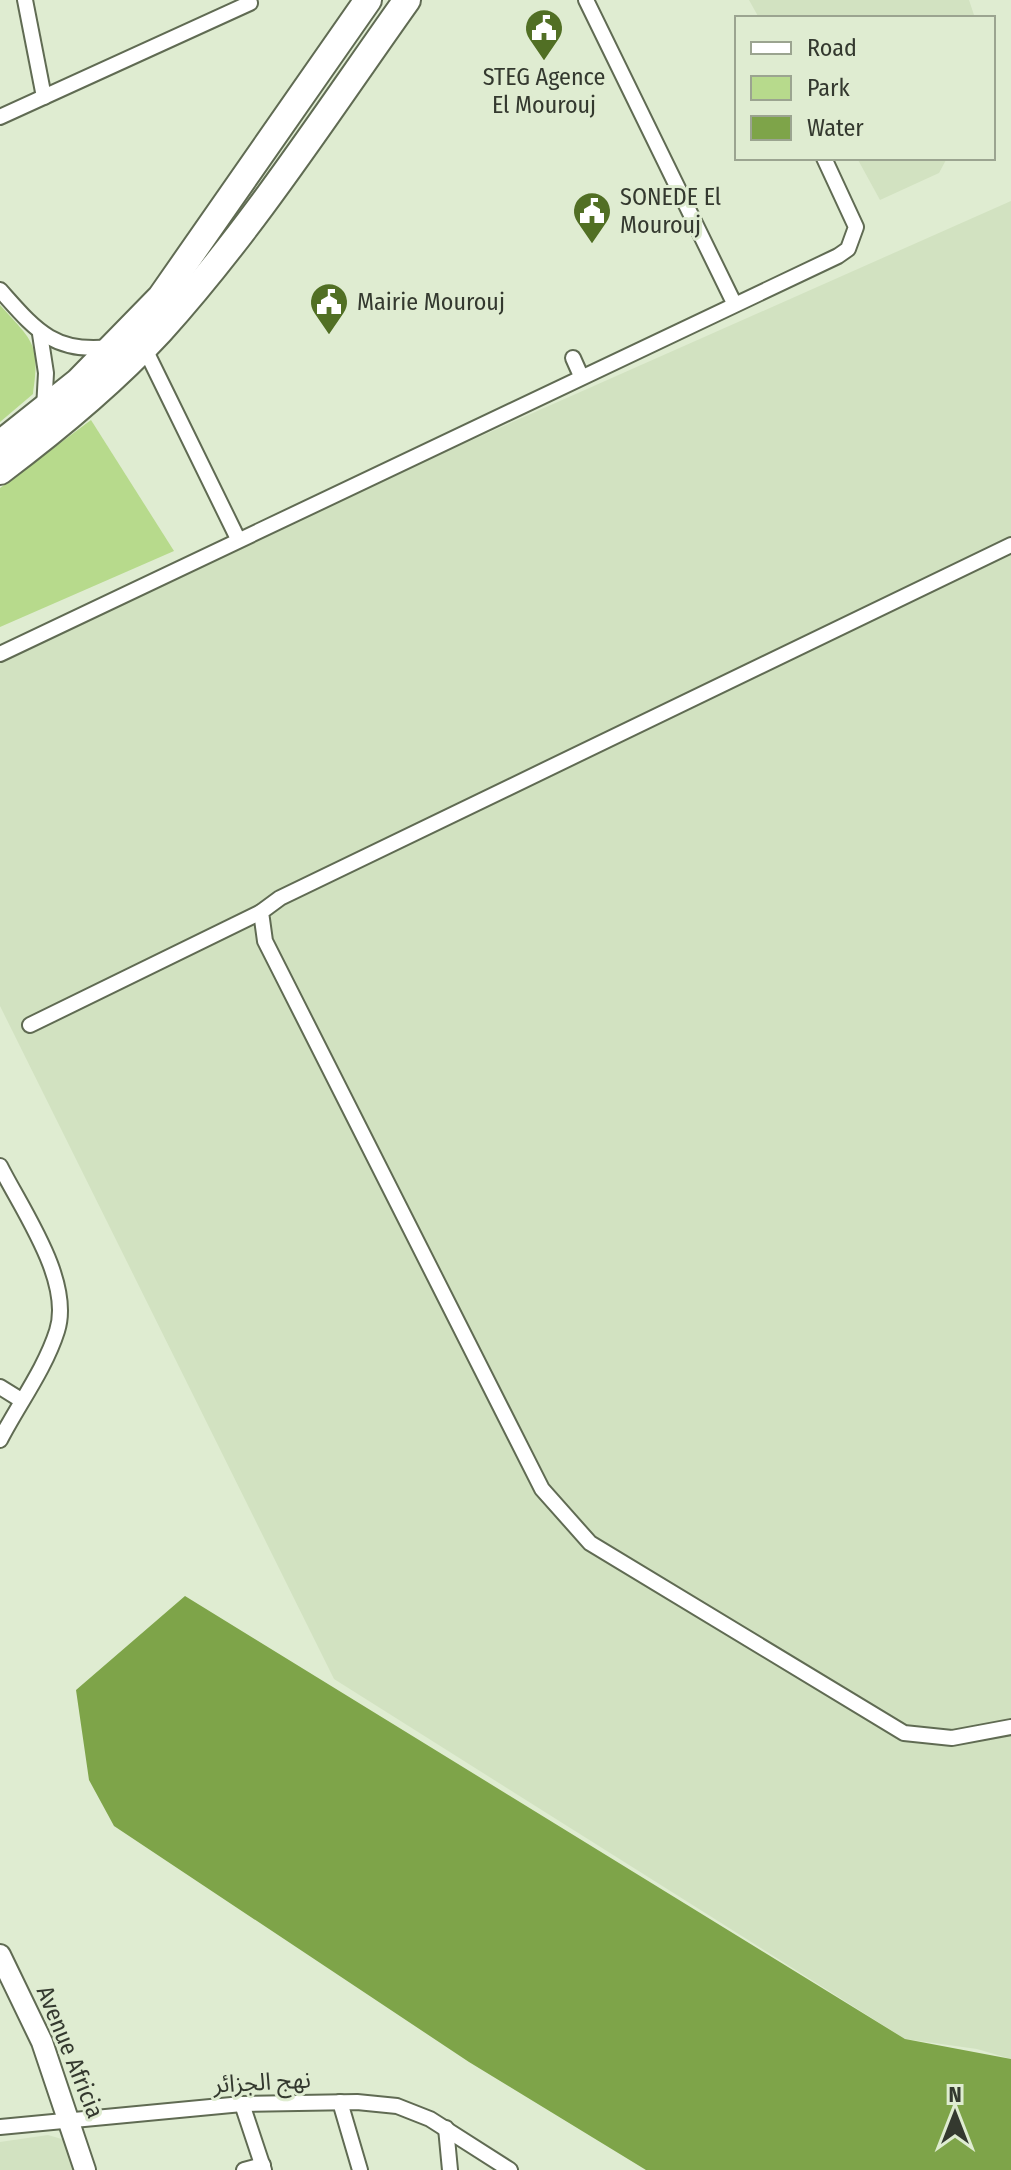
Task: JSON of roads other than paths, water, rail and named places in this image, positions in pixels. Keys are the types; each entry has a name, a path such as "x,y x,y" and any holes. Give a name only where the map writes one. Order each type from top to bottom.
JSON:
{"highway":[{"path":"0,444 116,346 161,297 368,0"},
{"path":"0,471 71,414 144,347 262,203 407,0"}],"street":[{"path":"25,0 44,97"},
{"path":"586,0 734,303"},
{"path":"0,117 250,3"},
{"path":"0,654 848,249 856,227 825,160"},
{"path":"0,290 40,334 77,346 116,346"},
{"path":"40,334 46,373 44,409"},
{"path":"144,347 238,539"},
{"path":"573,358 581,376"},
{"path":"30,1025 261,912 280,898 1011,545"},
{"path":"261,912 265,941 498,1406 542,1489 590,1543 904,1733 952,1738 1011,1727"},
{"path":"0,1166 52,1268 59,1299 56,1334 0,1440"},
{"path":"0,1387 21,1400"},
{"name":"Avenue Africia","path":"0,1955 28,2009 70,2118 85,2170"},
{"path":"340,2102 360,2170"},
{"name":"نهج الجزائر","path":"0,2127 242,2104 340,2102 397,2106 446,2128 510,2170"},
{"path":"242,2104 264,2167 244,2170"},
{"path":"446,2128 450,2170"}],"water":[{"path":"185,1596 905,2039 1011,2059 1011,2170 646,2170 469,2062 114,1826 89,1780 76,1690"}],"place":[{"name":"STEG Agence El Mourouj","path":"544,62"},
{"name":"SONEDE El Mourouj","path":"592,245"},
{"name":"Mairie Mourouj","path":"329,336"}]}
